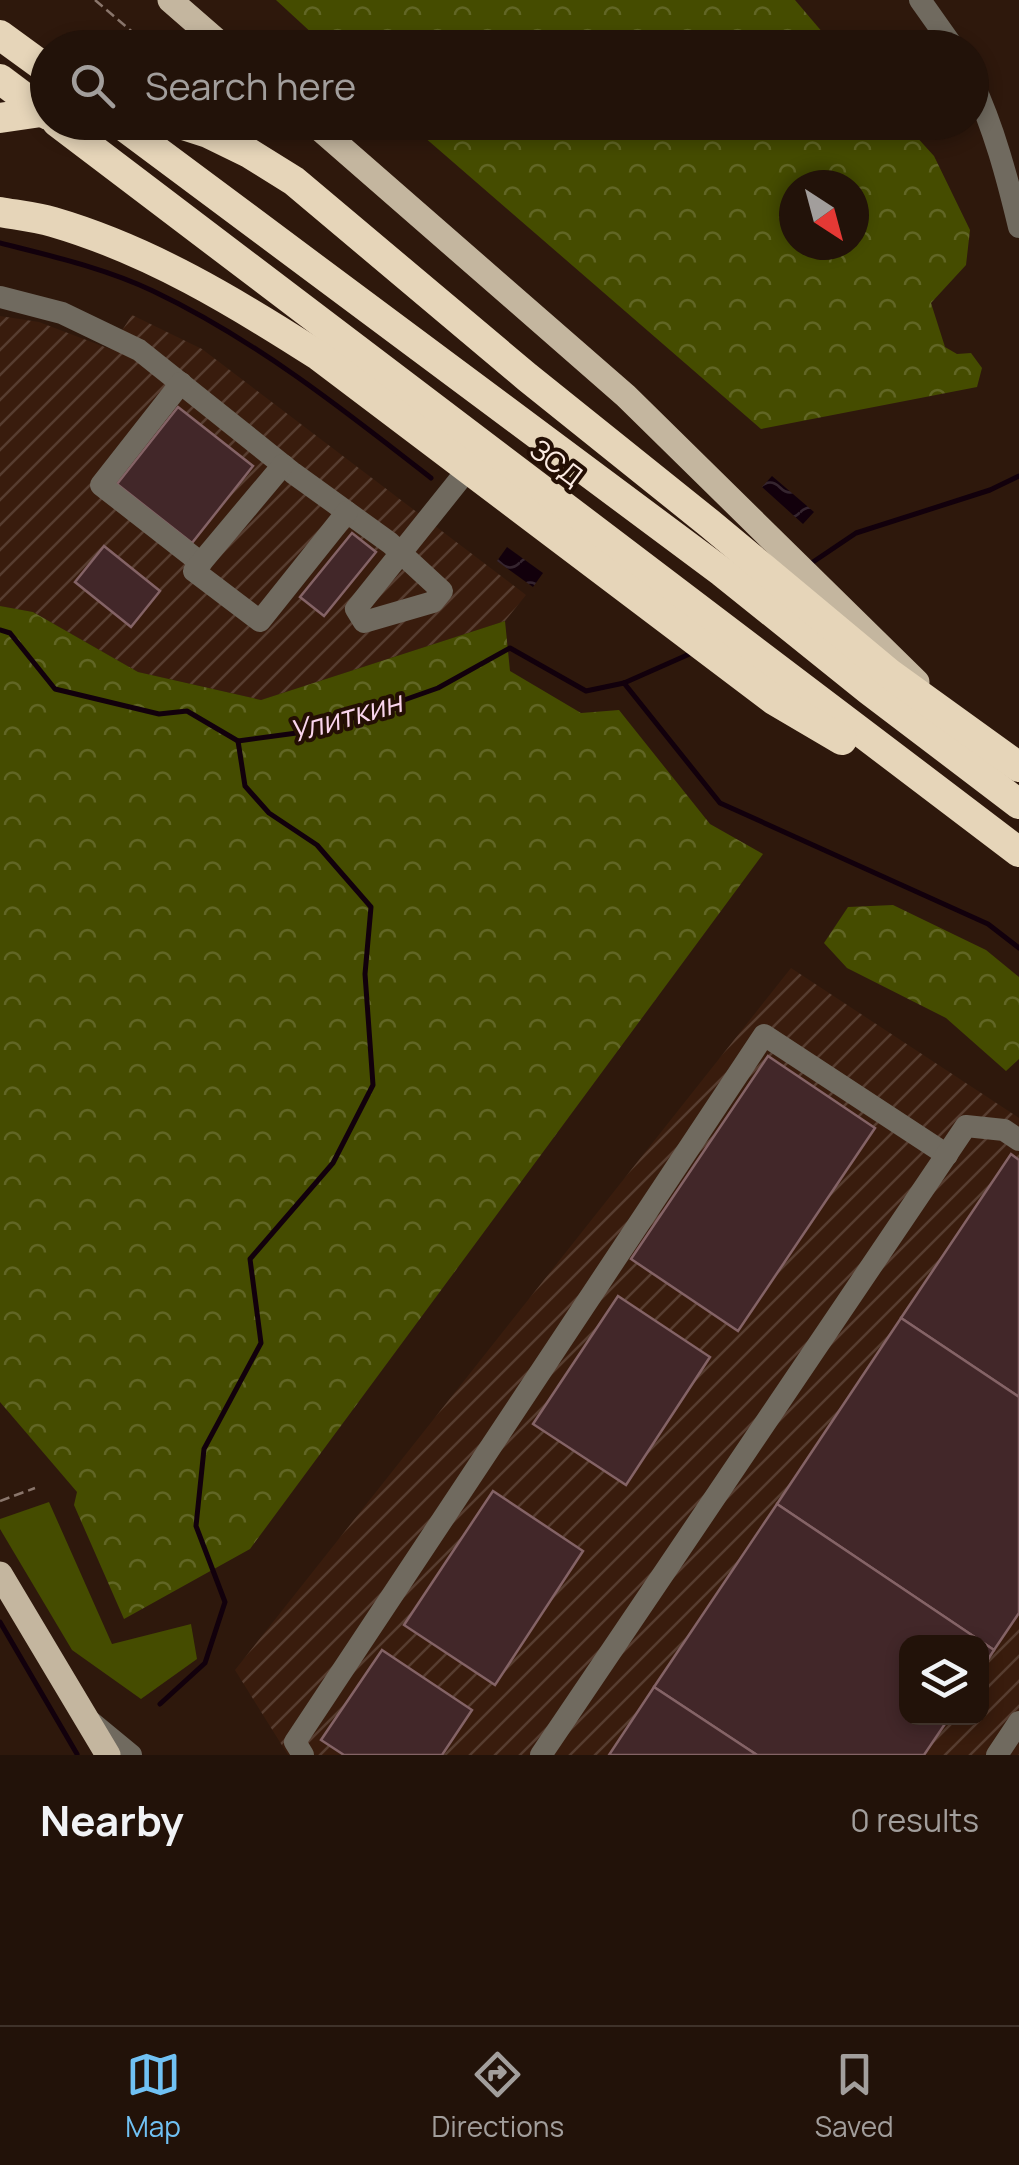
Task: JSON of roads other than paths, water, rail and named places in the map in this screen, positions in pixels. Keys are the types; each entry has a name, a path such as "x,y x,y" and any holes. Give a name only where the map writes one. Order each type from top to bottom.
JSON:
{"highway":[{"path":"0,35 30,57"},
{"path":"0,79 30,100"},
{"path":"0,118 30,115"},
{"name":"ЗСД","path":"81,140 1019,852"},
{"name":"ЗСД","path":"142,140 706,561 1019,804"},
{"path":"221,140 294,182 890,674 1019,768"},
{"path":"0,212 50,221 150,257 260,318 319,356 774,700 970,815"}],"main road":[{"path":"170,0 204,30"},
{"path":"333,140 626,396 949,716"},
{"path":"0,1574 108,1755"}],"street":[{"path":"920,0 941,30"},
{"path":"989,118 1019,228"},
{"path":"0,297 62,313 139,350 400,554 468,468"},
{"path":"181,383 102,485 201,563"},
{"path":"284,465 194,572 260,621 347,512"},
{"path":"303,1755 295,1742 764,1035 947,1155"},
{"path":"541,1755 966,1126 1004,1130 1019,1140"},
{"path":"86,1718 131,1755"},
{"path":"997,1755 1019,1722"}],"water":[{"path":"772,476 814,512 803,524 762,487"},
{"path":"507,547 543,573 533,587 497,561"}],"waterway":[{"path":"0,243 116,276 190,310 297,377 431,478"},
{"path":"810,564 856,533 990,490 1019,476"},
{"name":"Улиткин","path":"0,630 10,633 55,689 159,714 187,711 238,741 319,730 438,688 510,648 586,691 624,683 694,652"},
{"path":"624,683 720,803 988,924 1019,948"},
{"path":"160,1704 205,1663 225,1602 196,1526 204,1449 261,1343 250,1259 333,1163 373,1085 365,974 371,907 317,845 269,813 245,786 238,741"},
{"path":"0,1622 77,1754"}]}
